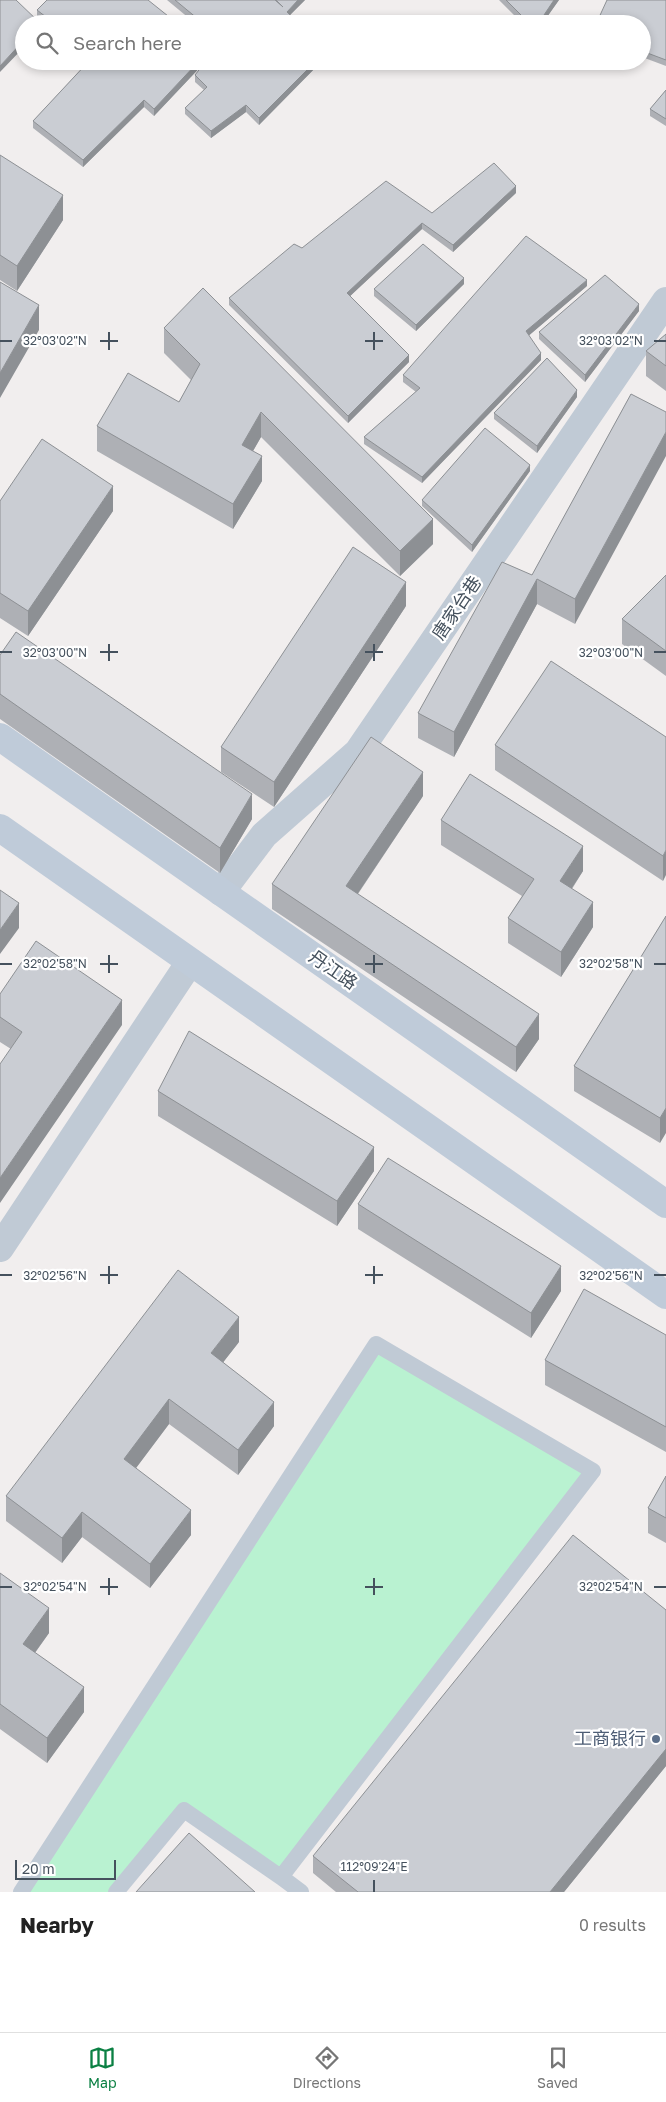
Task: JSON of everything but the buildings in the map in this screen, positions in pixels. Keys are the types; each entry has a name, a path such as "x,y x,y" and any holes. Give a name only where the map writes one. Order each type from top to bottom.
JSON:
{"main road":[{"name":"丹江路","path":"0,737 666,1204"},
{"path":"0,828 666,1295"}],"street":[{"name":"唐家台巷","path":"221,892 264,835 358,752 666,301"},
{"path":"0,1248 190,962"}],"lane":[{"path":"21,1892 376,1344 593,1471 281,1877 286,1880"},
{"path":"116,1892 184,1810 301,1892"}],"green space":[{"path":"376,1344 593,1471 281,1877 184,1811 116,1892 21,1892"}],"place":[{"name":"工商银行","path":"656,1739"}]}
